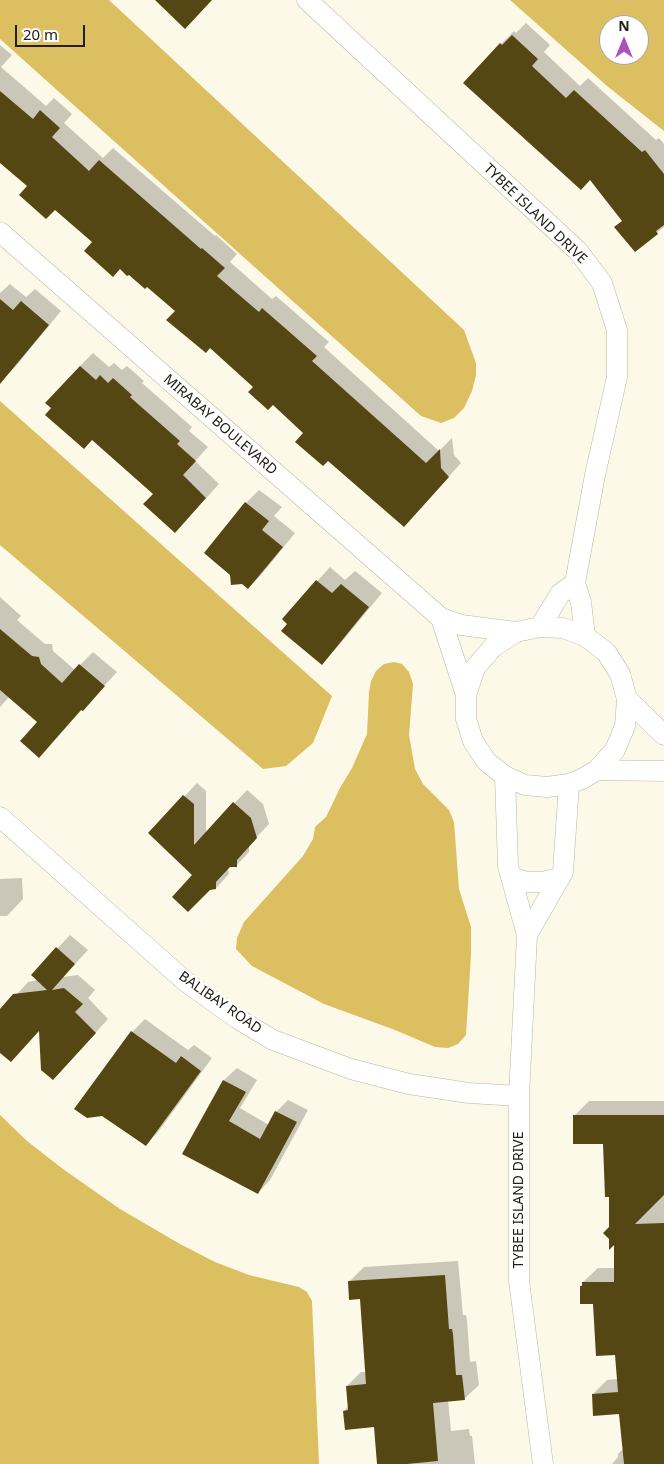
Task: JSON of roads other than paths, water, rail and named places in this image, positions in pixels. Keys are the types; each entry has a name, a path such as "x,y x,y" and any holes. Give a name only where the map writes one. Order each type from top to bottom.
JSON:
{"street":[{"name":"TYBEE ISLAND DRIVE","path":"307,0 578,251 602,283 617,330 617,377 595,475 575,583 581,602 585,636"},
{"name":"MIRABAY BOULEVARD","path":"0,232 441,618 460,625 516,632"},
{"path":"540,626 560,594 575,583"},
{"name":"MIRABAY BOULEVARD","path":"441,618 466,695 466,719 473,741 486,761 505,776 525,785 547,787 570,784 597,770 615,750 625,726 627,699 620,674 606,652 585,636 563,628 540,626 516,632 493,647 475,668 466,695"},
{"path":"627,699 664,735"},
{"name":"MIRABAY BOULEVARD","path":"597,770 664,771"},
{"name":"TYBEE ISLAND DRIVE","path":"505,776 508,866 527,936 519,1096 519,1281 543,1464"},
{"name":"TYBEE ISLAND DRIVE","path":"527,936 563,872 570,784"},
{"name":"BALIBAY ROAD","path":"0,818 185,981 238,1019 273,1040 350,1069 410,1084 469,1093 519,1096"},
{"path":"511,877 527,882 542,882 560,878"}]}
